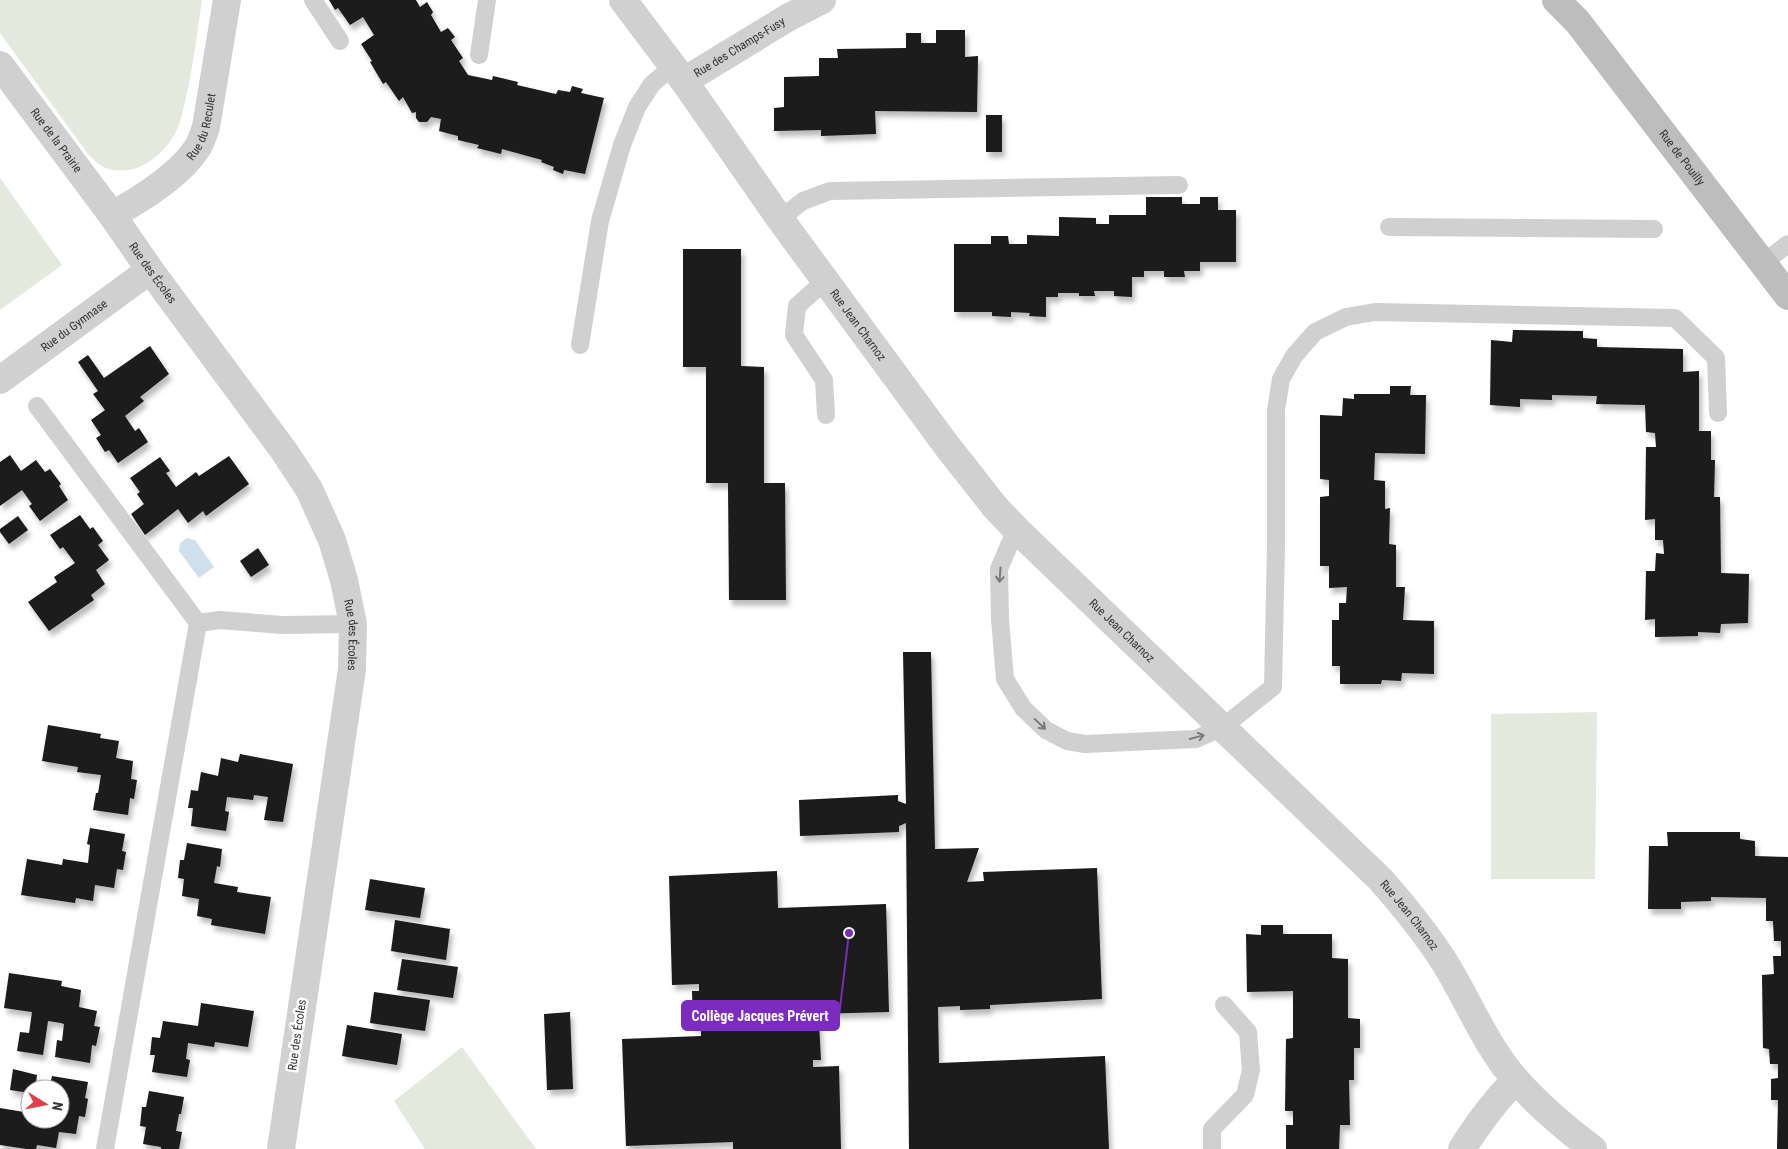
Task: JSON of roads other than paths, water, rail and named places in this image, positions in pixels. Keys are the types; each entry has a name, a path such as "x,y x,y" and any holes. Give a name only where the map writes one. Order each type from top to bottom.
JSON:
{"street":[{"name":"Rue du Reculet","path":"112,215 126,208 167,178 188,159 199,145 206,127 227,0"},
{"name":"Rue Jean Charnoz","path":"623,0 947,446 995,507 1380,879 1404,906 1445,963 1489,1042 1516,1080 1561,1125 1593,1149"},
{"name":"Rue des Champs-Fusy","path":"678,74 822,0"},
{"name":"Rue de Pouilly","path":"1556,0 1574,10 1762,264 1788,296"},
{"name":"Rue de la Prairie","path":"0,65 112,215"},
{"name":"Rue des Écoles","path":"112,215 310,489 332,540 344,580 353,624 352,669 344,731 281,1149"},
{"name":"Rue du Gymnase","path":"0,380 150,270"},
{"path":"1462,1149 1482,1118 1516,1080"}],"lane":[{"path":"313,0 340,41"},
{"path":"479,56 486,0"},
{"path":"580,345 600,221 622,145 637,107 652,84 678,74"},
{"path":"780,218 803,201 830,191 1179,185"},
{"path":"1389,228 1654,229"},
{"path":"1762,264 1788,244"},
{"path":"826,280 797,306 794,335 824,380 826,415"},
{"path":"1016,529 1000,569 1000,619 1005,679 1023,708 1046,730 1067,741 1085,744 1196,739 1223,727 1273,687 1276,410 1280,379 1294,356 1315,332 1346,317 1375,312 1675,318 1716,358 1718,413"},
{"path":"38,406 198,623 117,1076 106,1149"},
{"path":"198,623 220,620 282,625 353,624"},
{"path":"1212,1149 1212,1129 1245,1095 1251,1070 1248,1032 1224,1005"}],"water":[{"path":"187,538 195,540 214,567 199,578 179,551 180,543"}],"place":[{"name":"Collège Jacques Prévert","path":"849,933"}]}
